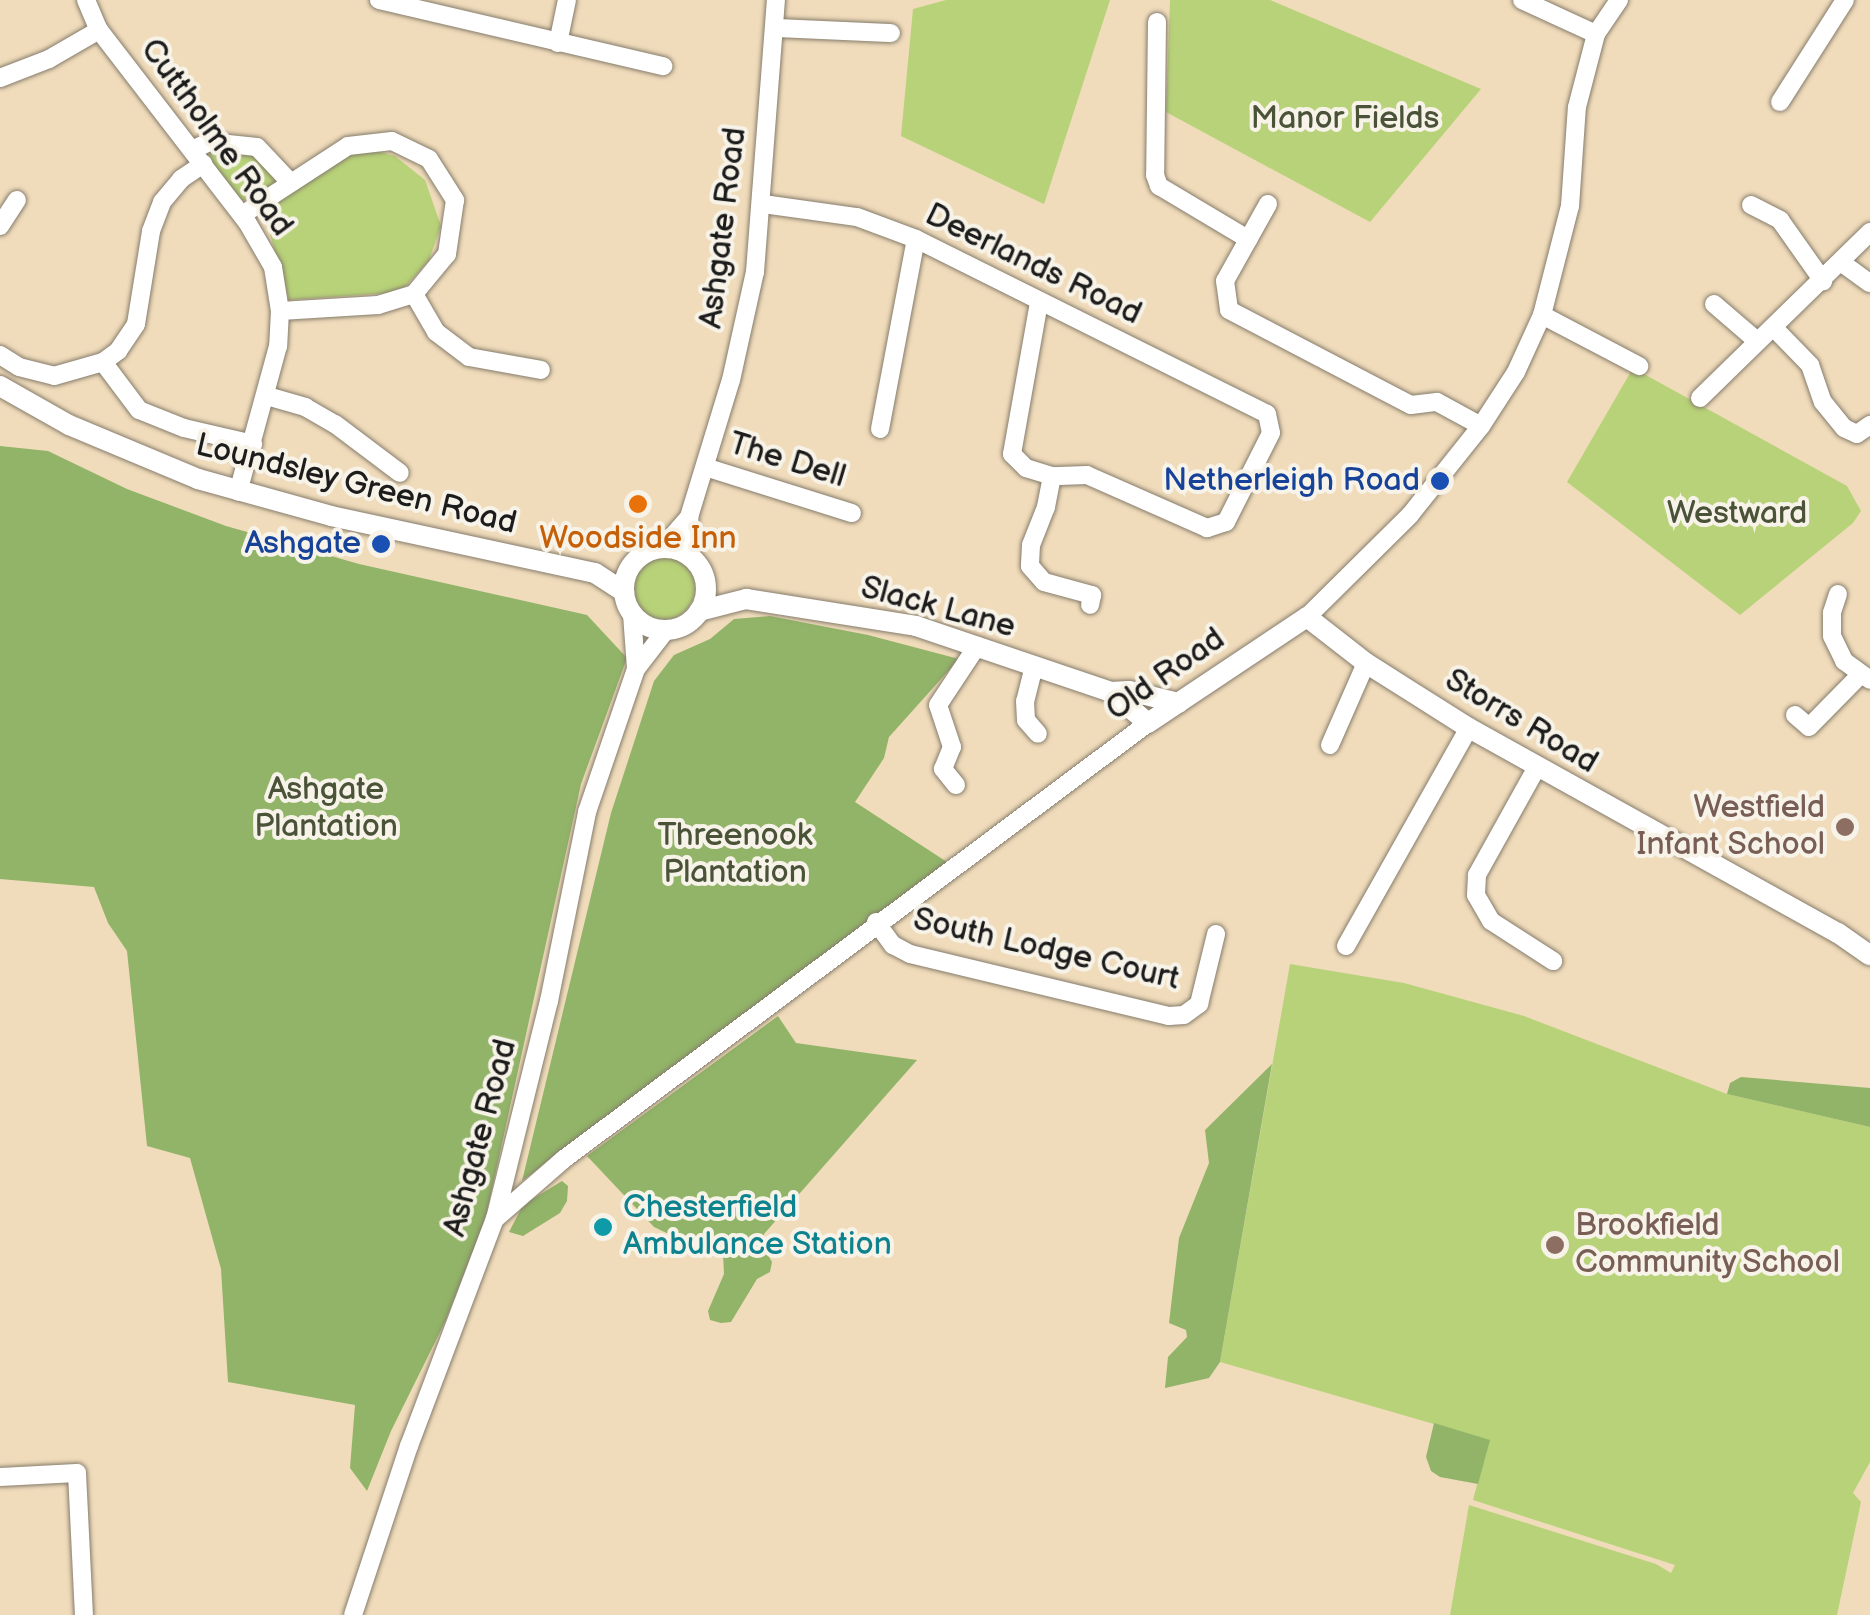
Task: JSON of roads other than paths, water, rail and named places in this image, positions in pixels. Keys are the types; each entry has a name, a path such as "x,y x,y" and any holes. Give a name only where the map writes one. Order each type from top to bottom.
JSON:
{"main road":[{"name":"Loundsley Green Road","path":"0,386 133,454 238,492 594,573 624,592"},
{"path":"663,547 696,564 706,592 699,611 685,625 666,630 642,623 632,614 624,592 630,567 644,553 663,547"},
{"name":"Slack Lane","path":"696,564 746,599"},
{"name":"Loundsley Green Road","path":"594,573 630,567"},
{"name":"Slack Lane","path":"699,611 746,599 916,626 1111,692 1130,691 1179,703"},
{"name":"Storrs Road","path":"1306,617 1366,663 1469,728 1838,933 1870,955"},
{"name":"Old Road","path":"1148,724 1306,617"},
{"name":"Slack Lane","path":"1111,692 1148,724"}],"street":[{"name":"Cuttholme Road","path":"86,0 99,30 242,214 273,268 280,312 266,396 238,492"},
{"path":"379,0 432,7 558,43 663,66"},
{"path":"558,43 568,0"},
{"name":"Ashgate Road","path":"663,547 689,517 742,340 762,204 776,0"},
{"path":"1522,0 1596,34"},
{"name":"Old Road","path":"1306,617 1410,515 1481,426 1516,372 1542,316 1570,206 1576,107 1596,34 1619,0"},
{"path":"1780,102 1845,0"},
{"path":"1157,22 1151,48 1155,174 1160,186 1248,239"},
{"path":"774,28 891,34"},
{"path":"0,78 36,65 99,30"},
{"path":"242,214 348,146 392,141 428,159 456,200 447,254 414,294 378,305 280,312"},
{"path":"0,355 19,367 54,376 103,362 136,324 151,231 162,202 209,142 257,146 289,181"},
{"path":"0,226 17,200"},
{"name":"Deerlands Road","path":"762,204 858,217 916,240 1267,414 1271,433 1226,522 1207,528 1087,475 1052,476"},
{"path":"1268,204 1225,281 1224,298 1240,320 1411,405 1437,402 1481,426"},
{"path":"1751,205 1780,220 1823,281"},
{"path":"1700,398 1842,264 1870,232"},
{"path":"880,428 916,240"},
{"path":"1842,264 1870,283"},
{"path":"414,294 436,332 469,357 541,370"},
{"path":"1039,302 1012,454 1026,468 1052,476 1046,506 1030,545 1030,566 1044,582 1092,596 1090,605"},
{"path":"1714,304 1757,341"},
{"path":"1542,316 1639,366"},
{"path":"1774,328 1810,365 1823,402 1844,428 1858,434 1870,425"},
{"path":"103,362 139,410 184,428 253,444"},
{"path":"266,396 305,407 335,424 400,474"},
{"name":"The Dell","path":"704,466 852,513"},
{"name":"Ashgate Road","path":"689,517 696,564"},
{"path":"1796,714 1809,726 1866,677 1844,662 1832,636 1832,613 1838,594"},
{"name":"Ashgate Road","path":"632,614 636,668"},
{"name":"Ashgate Road","path":"354,1615 409,1446 495,1220 549,1000 586,812 636,668 666,630"},
{"path":"956,785 943,769 952,748 938,705 977,646"},
{"path":"1330,745 1366,663"},
{"path":"1034,666 1026,720 1038,734"},
{"name":"Old Road","path":"495,1220 564,1159 876,922 1148,724"},
{"path":"1346,946 1469,728"},
{"path":"1537,768 1477,875 1476,895 1491,921 1554,961"},
{"name":"South Lodge Court","path":"876,922 894,945 910,954 1168,1016 1184,1016 1198,1004 1216,934"},
{"path":"0,1477 76,1473 84,1615"}],"place":[{"name":"Netherleigh Road","path":"1440,481"},
{"name":"Woodside Inn","path":"638,504"},
{"name":"Ashgate","path":"381,544"},
{"name":"Westfield Infant School","path":"1845,827"},
{"name":"Chesterfield Ambulance Station","path":"603,1227"},
{"name":"Brookfield Community School","path":"1555,1245"}],"park label":[{"name":"Manor Fields","path":"1345,119"},
{"name":"Westward","path":"1737,514"},
{"name":"Ashgate Plantation","path":"326,810"},
{"name":"Threenook Plantation","path":"735,856"}]}
